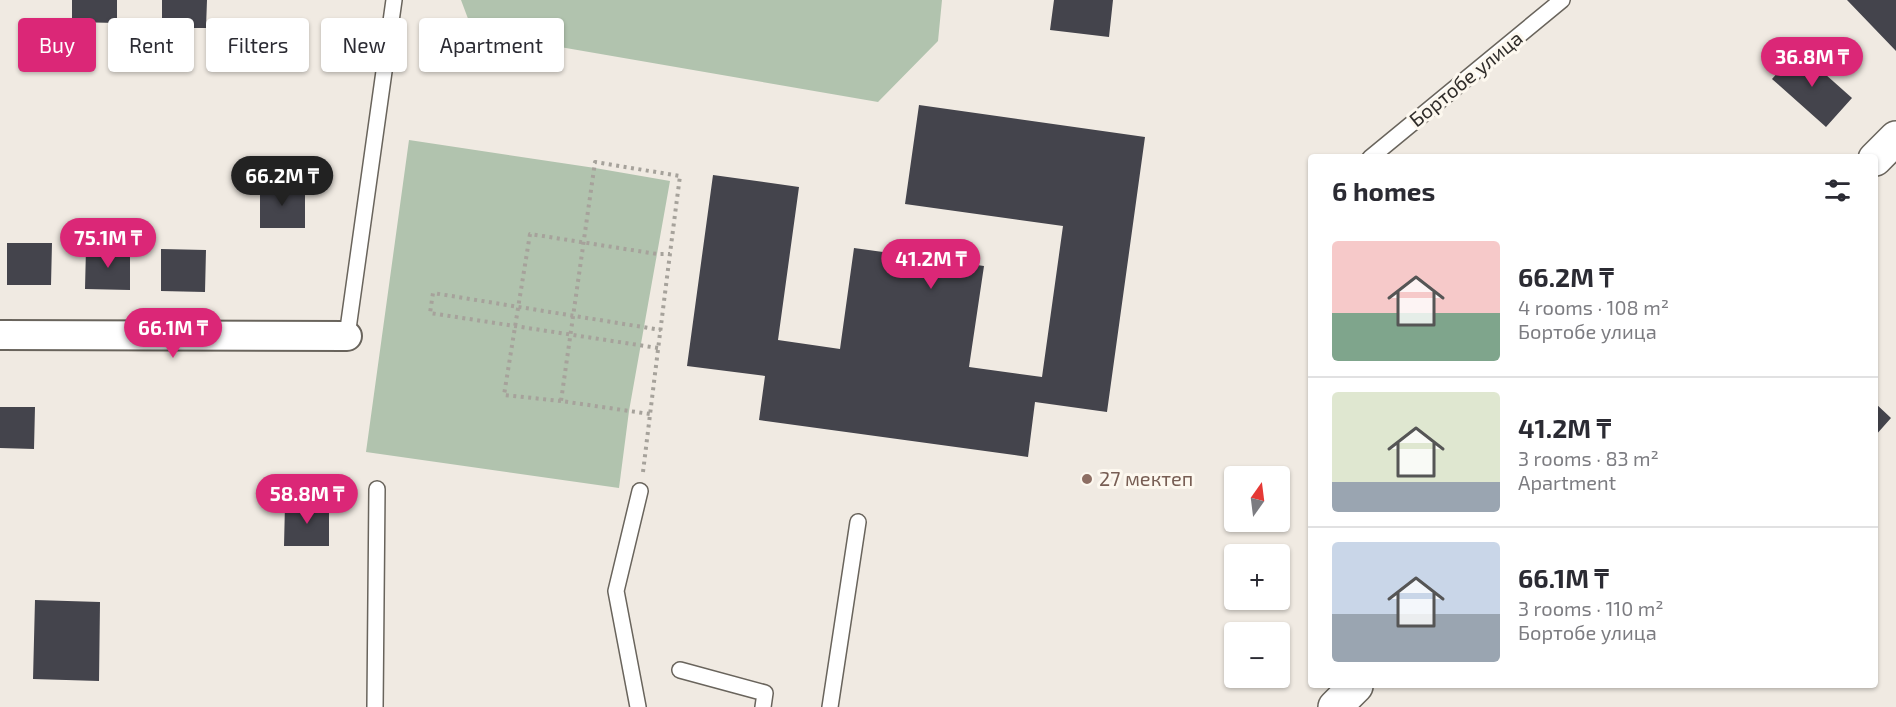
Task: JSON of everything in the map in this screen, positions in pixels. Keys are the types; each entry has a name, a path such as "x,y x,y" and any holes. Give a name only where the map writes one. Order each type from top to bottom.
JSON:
{"main road":[{"path":"1878,156 1896,138"},
{"path":"1335,707 1354,688"}],"street":[{"path":"0,335 347,336"}],"lane":[{"path":"347,336 394,0"},
{"name":"Бортобе улица","path":"1375,154 1562,0"},
{"path":"375,707 377,489"},
{"path":"638,707 616,591 640,491"},
{"path":"830,707 858,522"},
{"path":"680,669 765,693 763,707"}],"path":[{"path":"561,401 595,162 680,176 640,491"},
{"path":"650,414 504,395 530,234 657,254 670,254"},
{"path":"658,348 430,313 434,293 661,330"}],"green space":[{"path":"461,0 942,0 938,41 878,102 564,48 564,18 468,18"},
{"path":"409,140 670,181 629,411 619,488 366,452"}],"building":[{"path":"72,0 117,0 117,18 108,18 108,23 96,23 96,18 72,18"},
{"path":"162,0 207,0 206,28 194,28 194,18 162,18"},
{"path":"1054,0 1113,0 1109,37 1050,30"},
{"path":"1847,0 1896,0 1896,51"},
{"path":"1798,50 1852,98 1826,127 1772,79"},
{"path":"919,105 1145,137 1107,412 1035,402 1028,457 759,420 765,376 687,366 713,175 799,187 778,340 840,349 854,248 984,266 969,367 1042,377 1063,226 905,204"},
{"path":"260,186 305,186 305,228 260,228"},
{"path":"7,243 52,243 51,285 7,285"},
{"path":"86,248 130,248 130,290 85,289"},
{"path":"161,249 206,250 205,292 161,291"},
{"path":"1878,406 1891,418 1878,433"},
{"path":"0,407 35,407 34,449 0,448"},
{"path":"285,504 329,505 329,546 284,546"},
{"path":"35,600 100,602 99,681 33,679"}],"place":[{"name":"27 мектеп","path":"1087,479"}]}
